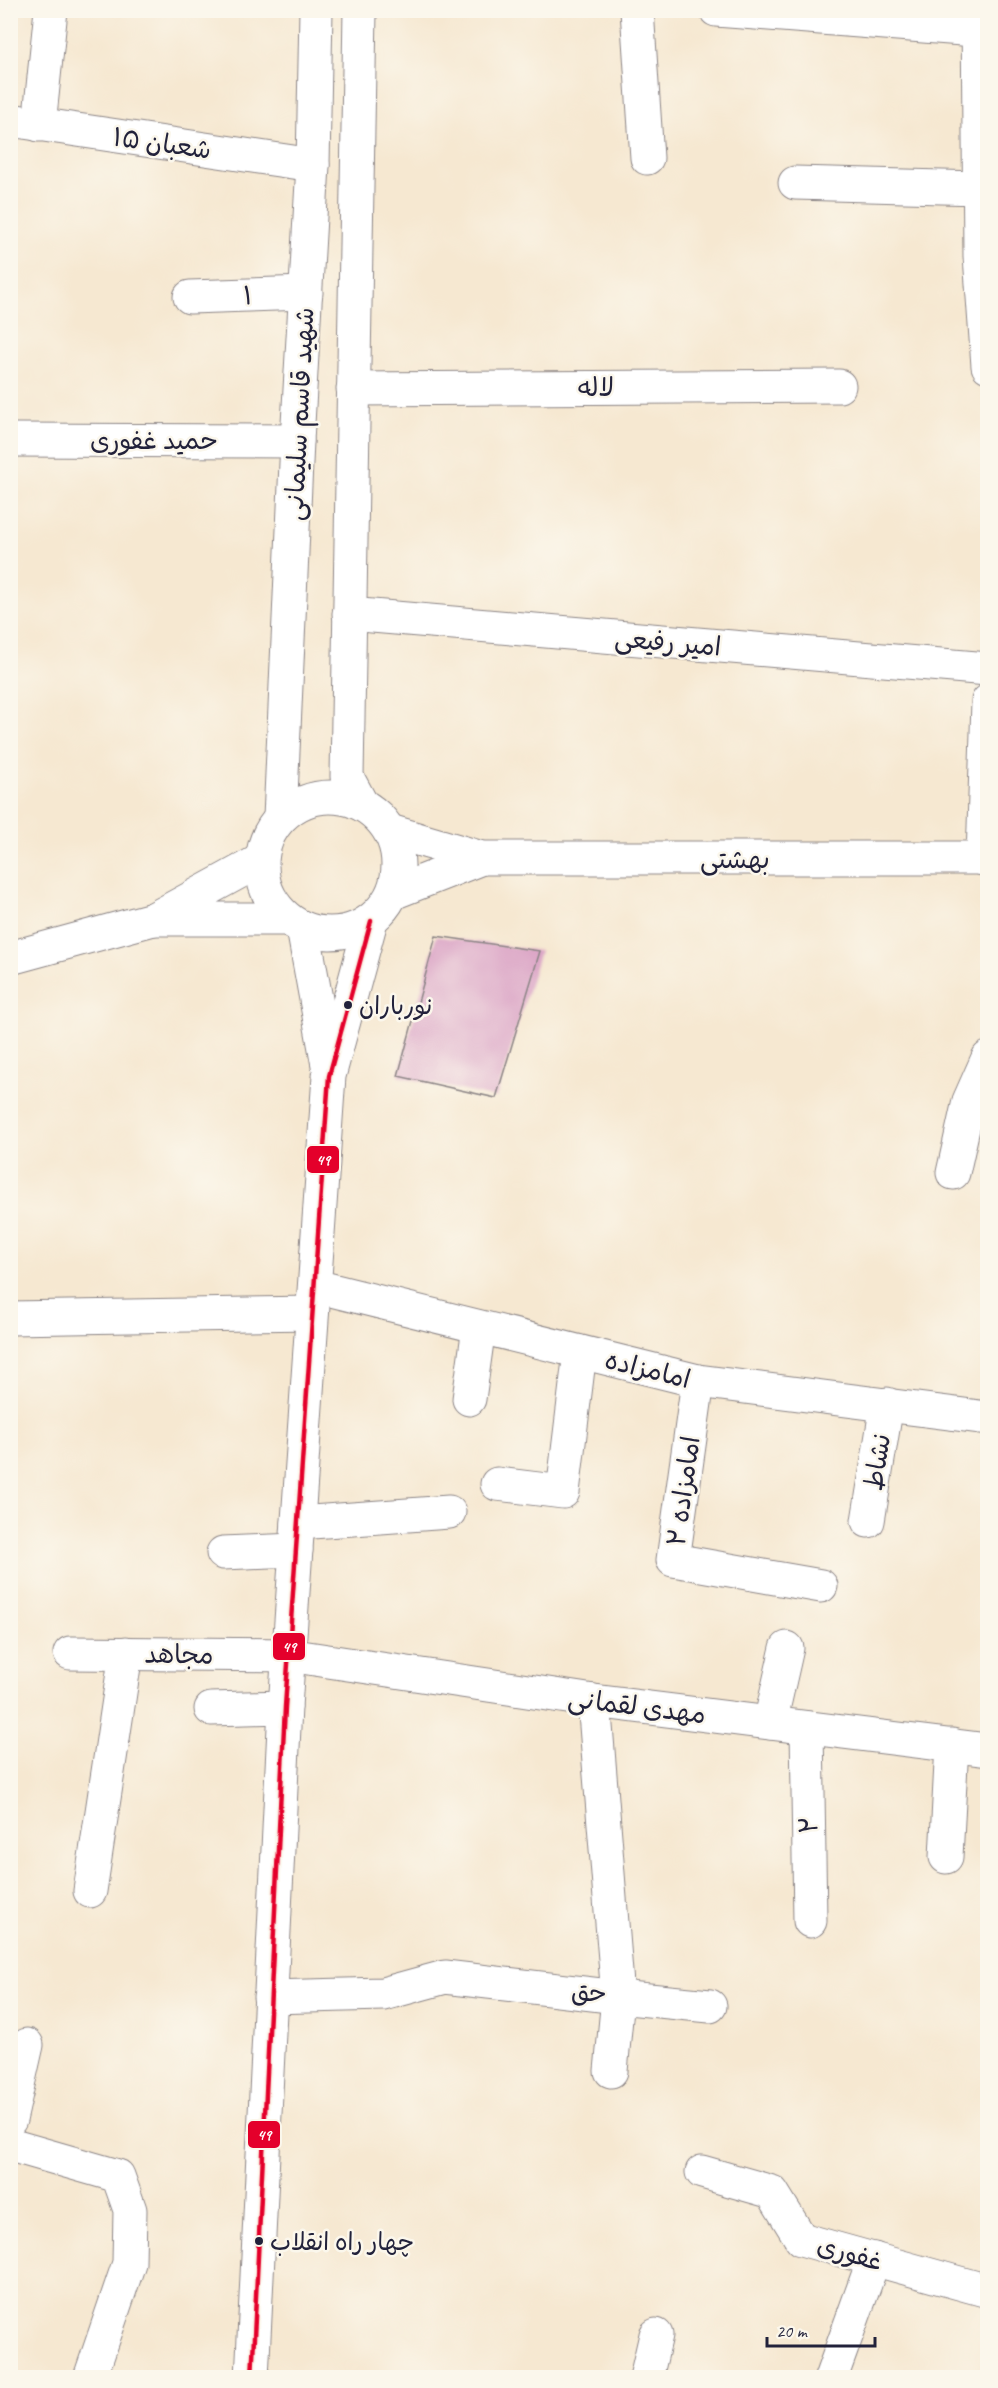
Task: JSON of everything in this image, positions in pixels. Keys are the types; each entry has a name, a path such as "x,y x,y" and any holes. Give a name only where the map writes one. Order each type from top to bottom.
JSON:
{"street":[{"path":"25,122 51,10"},
{"name":"شهید قاسم سلیمانی","path":"280,818 297,441 313,165 316,10"},
{"name":"شهید قاسم سلیمانی","path":"360,10 347,777 361,803"},
{"path":"637,10 646,158"},
{"path":"716,10 981,24 980,256 987,366"},
{"name":"۱۵ شعبان","path":"25,122 313,165"},
{"path":"795,183 980,188"},
{"name":"۱","path":"190,297 306,293"},
{"name":"لاله","path":"353,389 839,386"},
{"name":"حمید غفوری","path":"10,440 297,441"},
{"name":"امیر رفیعی","path":"349,614 987,669"},
{"path":"985,859 987,701"},
{"path":"153,919 295,924 326,934 350,931 371,921 384,908 393,893 399,872 398,851 390,831 378,815 361,803 340,797 318,797 297,805 280,818 267,837 261,860 264,882 272,902 295,924 329,1076"},
{"path":"390,831 482,858"},
{"path":"393,893 482,858"},
{"name":"بهشتی","path":"482,858 985,859"},
{"path":"10,958 153,919 261,860"},
{"path":"252,2378 288,1655 329,1076 371,921"},
{"path":"953,1173 969,1101 987,1058"},
{"name":"امامزاده","path":"10,1318 314,1299 479,1327 698,1381 987,1418"},
{"path":"469,1399 479,1327"},
{"path":"497,1484 563,1491 580,1352"},
{"name":"امامزاده ۲","path":"698,1381 673,1560 820,1586"},
{"name":"نشاط","path":"868,1521 887,1404"},
{"path":"223,1553 297,1537 449,1512"},
{"path":"770,1723 787,1648"},
{"name":"مجاهد","path":"70,1653 288,1655"},
{"path":"90,1891 126,1653"},
{"name":"مهدی لقمانی","path":"288,1655 594,1701 987,1750"},
{"name":"حق","path":"270,1997 383,1995 446,1977 618,1996 594,1701"},
{"path":"211,1709 285,1707"},
{"name":"۲","path":"807,1728 810,1921"},
{"path":"946,1857 952,1745"},
{"path":"611,2071 618,1996 711,2006"},
{"path":"10,2121 27,2045"},
{"path":"10,2145 118,2175 130,2210 129,2263 90,2378"},
{"name":"غفوری","path":"702,2172 772,2192 801,2239 987,2291"},
{"path":"831,2378 873,2259"},
{"path":"646,2378 656,2335"}],"building":[{"path":"436,936 540,951 496,1098 398,1076"}],"transit line":[{"name":"49","path":"252,2378 285,1707 329,1076 371,921"}],"place":[{"name":"نورباران","path":"348,1005"},
{"name":"چهار راه انقلاب","path":"259,2241"}]}
